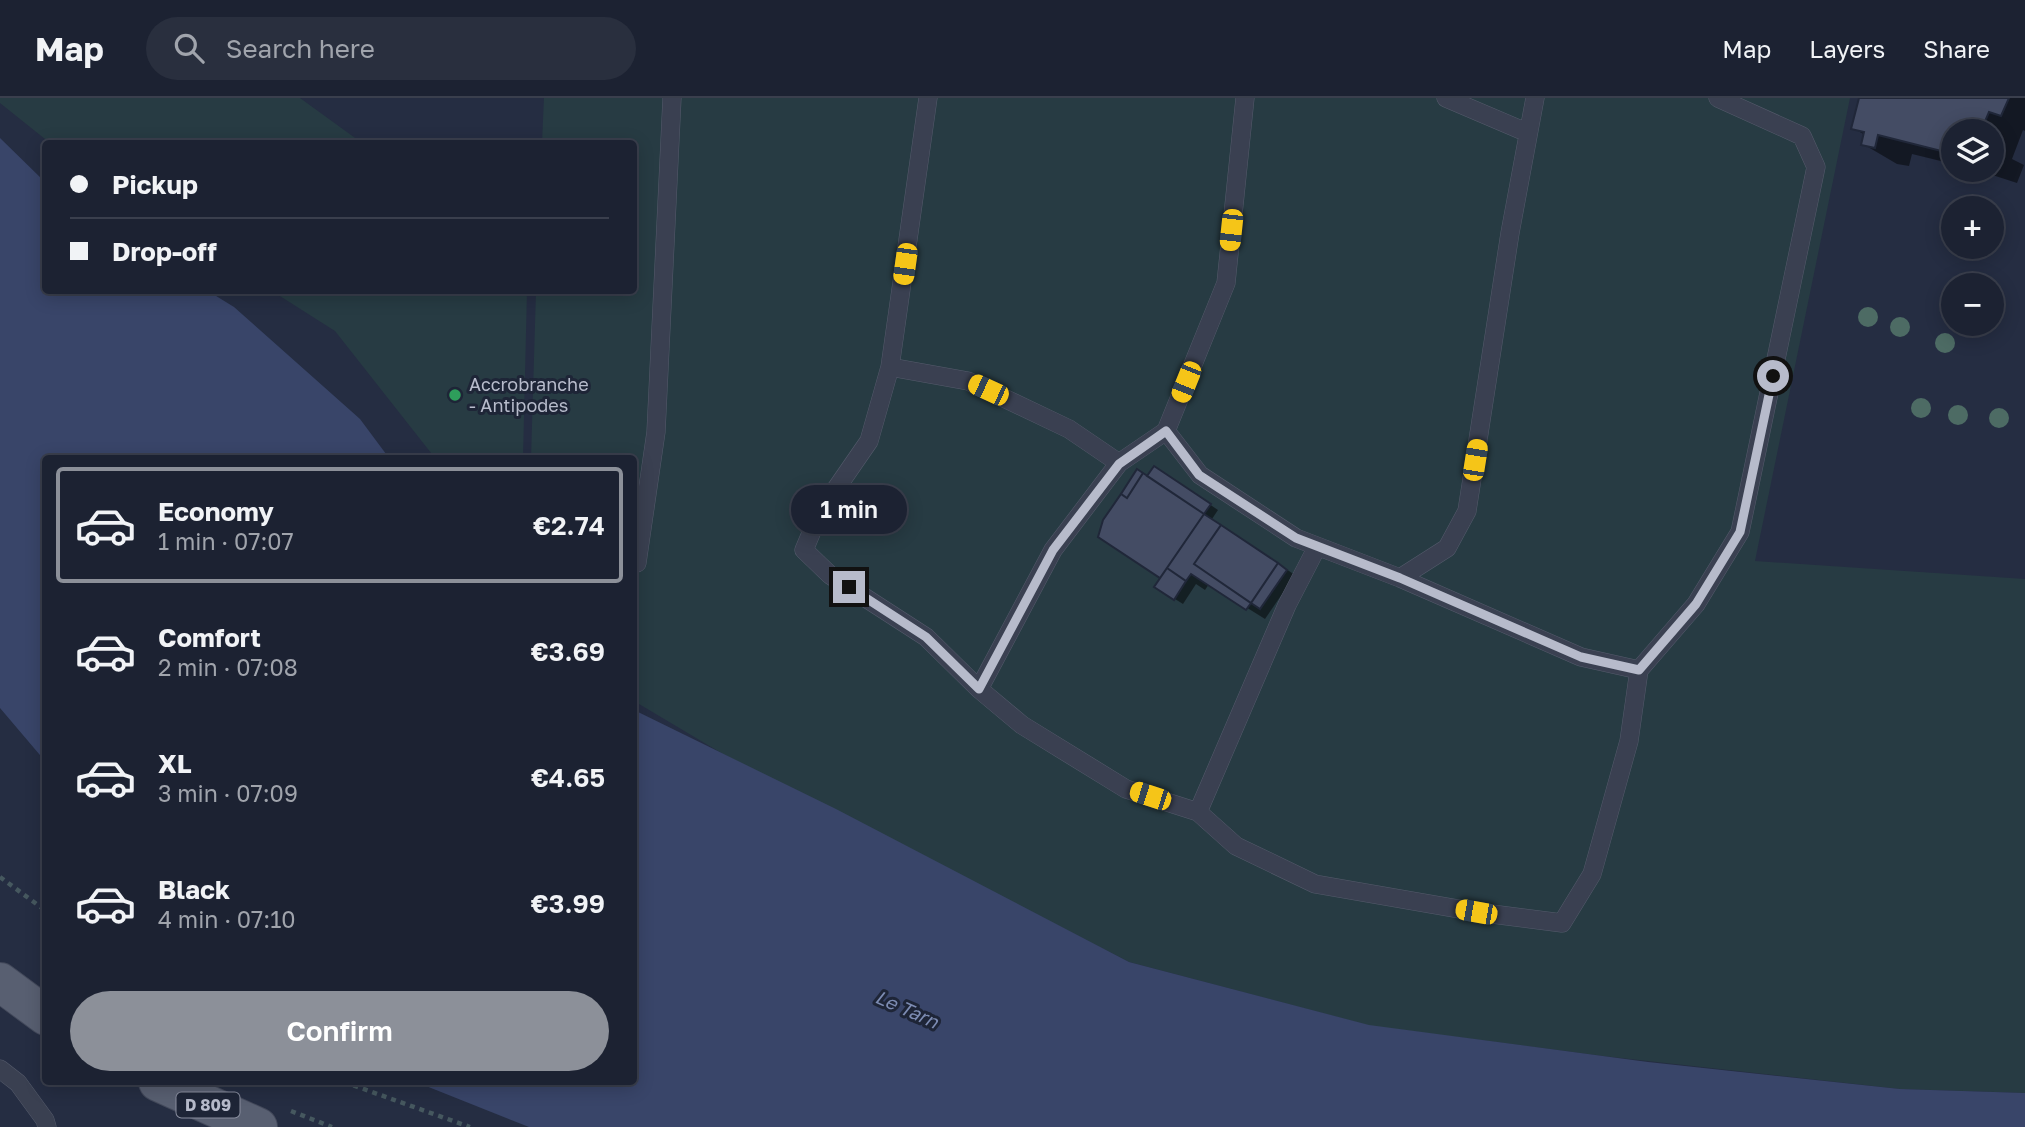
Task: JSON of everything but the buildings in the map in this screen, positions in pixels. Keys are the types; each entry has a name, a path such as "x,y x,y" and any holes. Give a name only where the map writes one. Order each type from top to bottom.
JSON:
{"main road":[{"path":"0,982 42,1013"},
{"name":"D 809","path":"165,1085 258,1127"}],"lane":[{"path":"637,563 656,432 672,98"},
{"path":"928,98 890,367 869,441 821,512 804,550 830,575 926,637 979,689 1022,724 1126,789 1198,812 1236,846 1315,884 1476,912 1562,923 1592,874 1629,741 1639,670 1696,604 1740,532 1816,167 1802,136 1718,98"},
{"path":"979,689 1053,550 1119,464 1166,431 1226,283 1245,98"},
{"path":"1446,98 1528,133"},
{"path":"1400,578 1447,548 1467,511 1535,98"},
{"path":"890,367 968,381 1069,429 1119,464"},
{"path":"1166,431 1199,475 1296,538 1400,578 1581,657 1639,670"},
{"path":"1198,812 1287,605 1317,547"},
{"path":"0,1069 18,1083 46,1120 47,1127"}],"path":[{"path":"0,877 42,908"},
{"path":"352,1085 470,1127"}],"shaded area":[{"path":"0,98 300,98 358,140 46,140 0,103"},
{"path":"544,98 1850,98 1755,561 2025,579 2025,1093 1900,1089 1603,1056 1371,1026 1129,962 723,754 637,703 637,455 531,455 536,294 637,294 637,140 542,140"},
{"name":"Accrobranche - Antipodes","path":"277,294 527,294 523,455 433,455 335,331"}],"water":[{"path":"0,138 42,179 42,294 213,294 234,307 360,419 387,455 42,455 42,757 0,708"},
{"name":"Le Tarn","path":"637,711 836,809 1129,962 1369,1025 1648,1062 1900,1089 2025,1093 2025,1127 529,1127 424,1085 637,1085"}],"place":[{"name":"Accrobranche - Antipodes","path":"455,395"}],"route":[{"path":"849,587 926,637 979,689 1053,550 1119,464 1166,431 1199,475 1296,538 1400,578 1581,657 1639,670 1696,604 1740,532 1773,376"}]}
